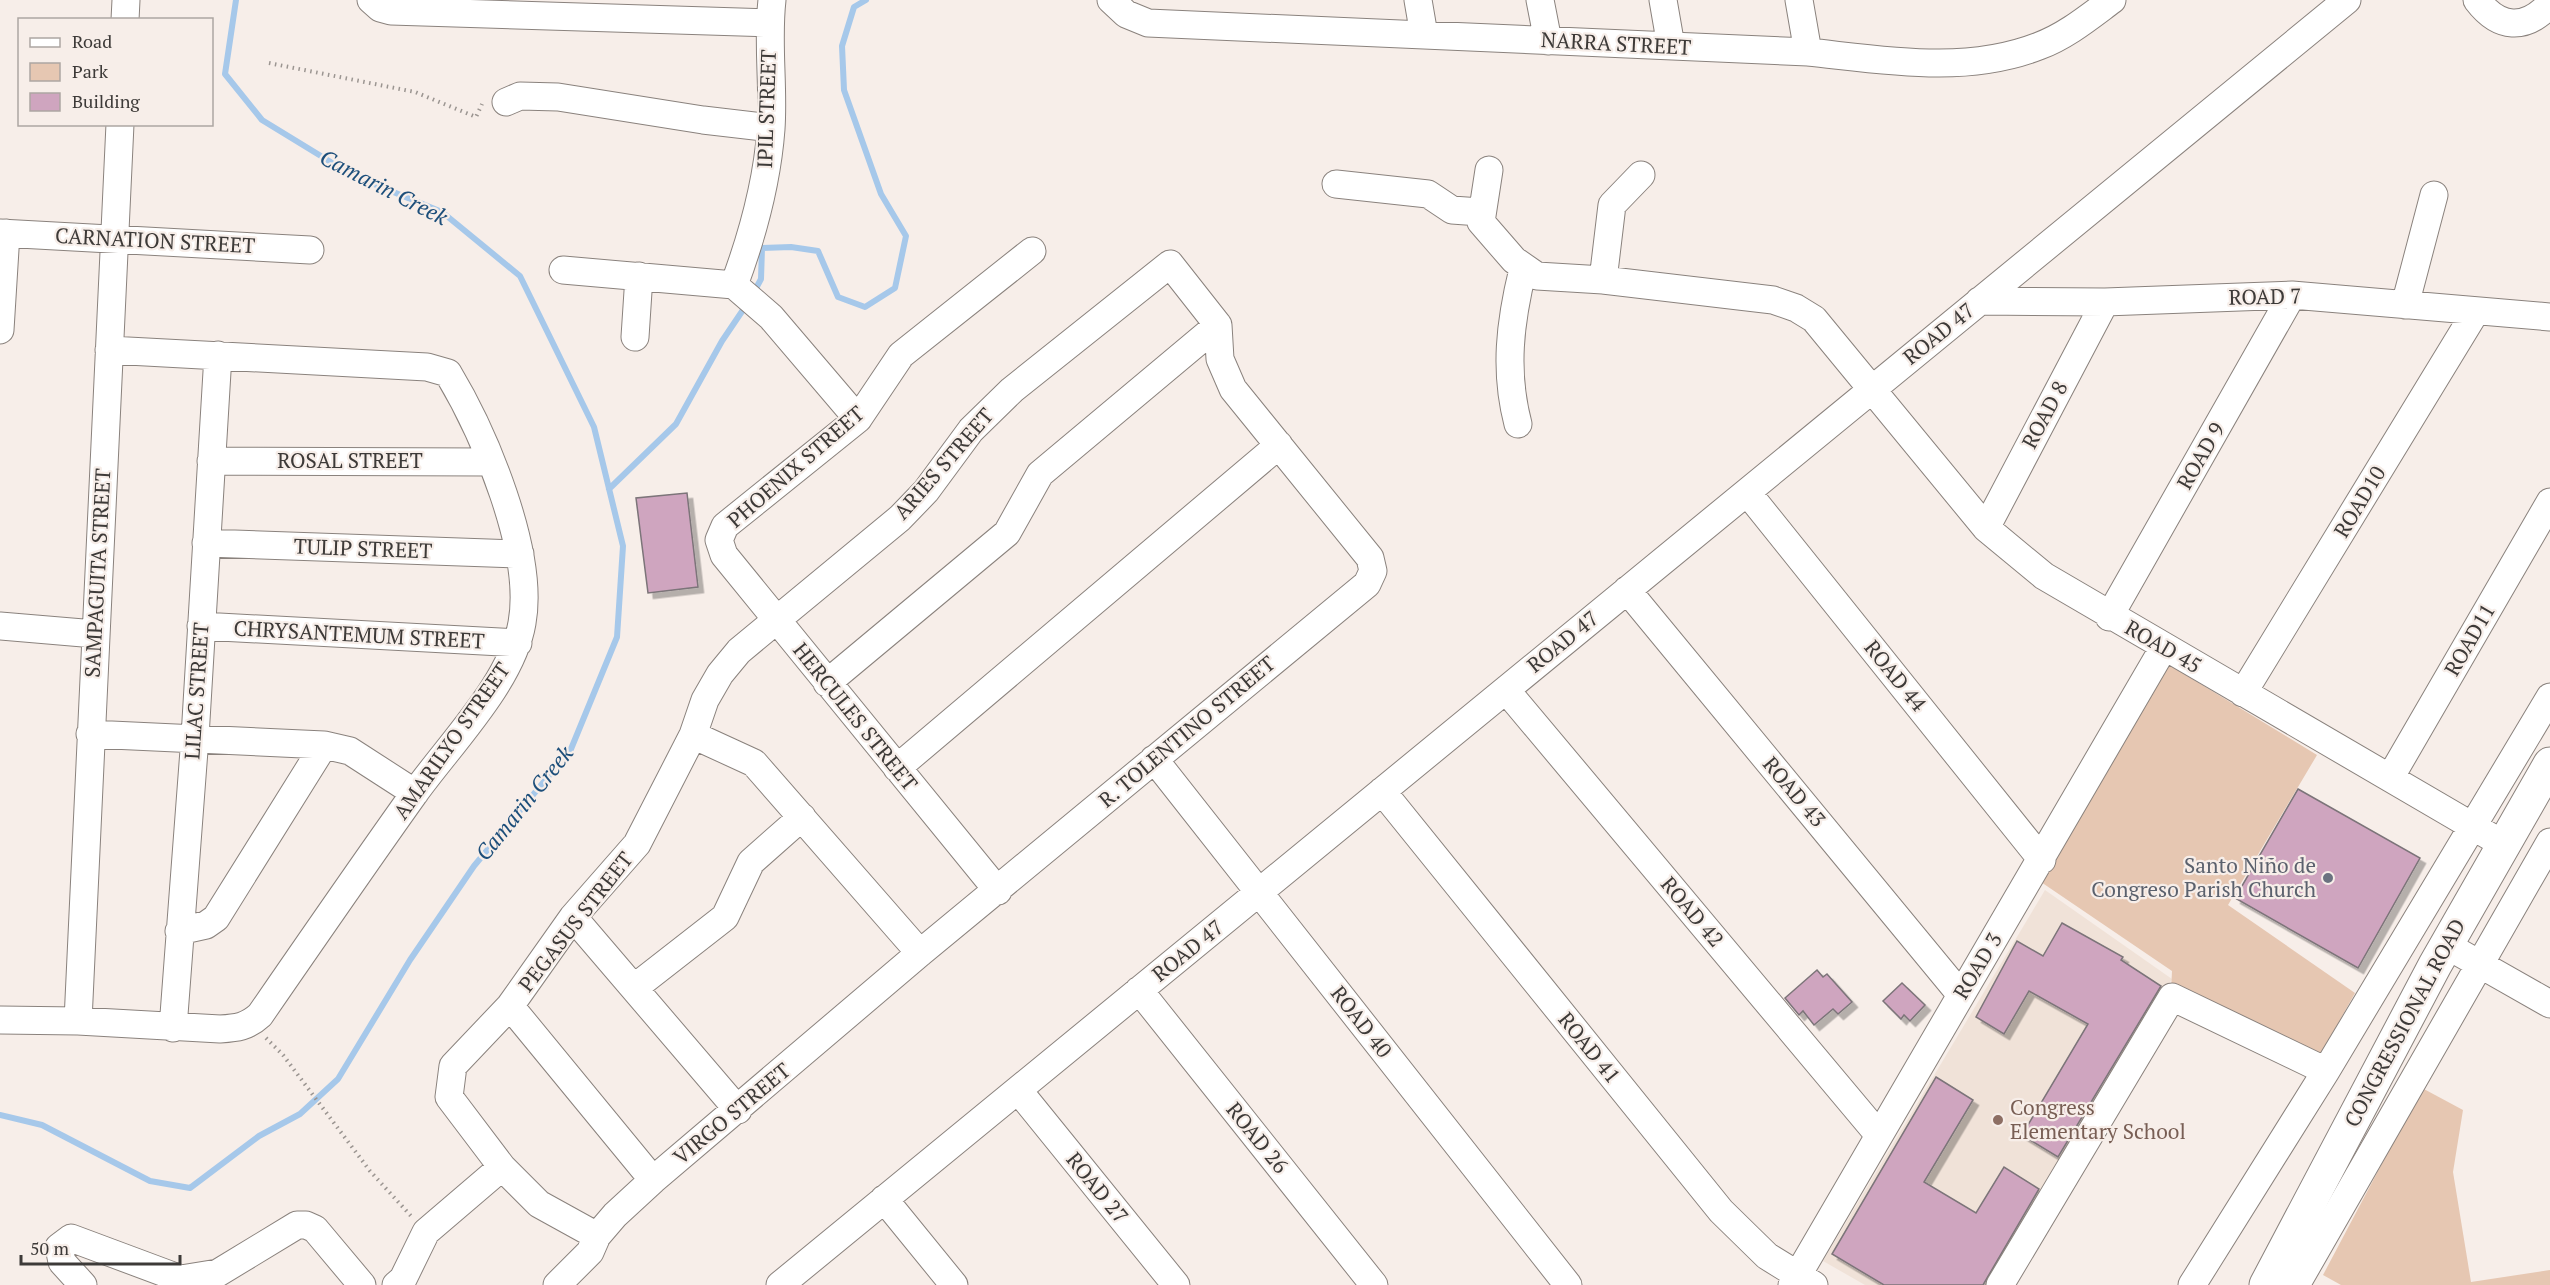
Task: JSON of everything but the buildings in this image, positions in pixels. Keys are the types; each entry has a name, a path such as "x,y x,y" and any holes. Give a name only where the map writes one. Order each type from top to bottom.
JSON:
{"main road":[{"name":"CONGRESSIONAL ROAD","path":"2266,1285 2446,945 2550,764"}],"street":[{"path":"125,18 126,0"},
{"path":"371,0 380,8 391,11 620,9 771,12"},
{"name":"NARRA STREET","path":"1111,0 1126,14 1148,23 1808,52 1892,62 1973,62 2039,46 2074,28 2112,0"},
{"path":"1418,0 1424,35"},
{"path":"1540,0 1548,40"},
{"path":"1663,0 1671,46"},
{"path":"1799,0 1808,52"},
{"name":"ROAD 47","path":"780,1285 2347,0"},
{"path":"2477,0 2498,20 2516,24 2532,20 2550,4"},
{"name":"IPIL STREET","path":"734,285 758,217 771,128 771,12"},
{"path":"506,102 520,96 558,97 691,119 771,128"},
{"name":"SAMPAGUITA STREET","path":"78,1021 120,126"},
{"path":"1489,170 1480,212 1481,222 1523,269 1511,317 1509,365 1510,395 1518,424"},
{"path":"1603,280 1612,205 1641,175"},
{"path":"1336,184 1428,194 1452,210 1480,212"},
{"path":"2404,305 2434,195"},
{"path":"0,328 3,233"},
{"name":"CARNATION STREET","path":"3,233 310,250"},
{"name":"PHOENIX STREET","path":"719,540 725,526 858,419 901,355 1032,251"},
{"name":"ARIES STREET","path":"693,735 705,700 720,674 740,651 900,518 926,491 970,430 1012,390 1170,264 1218,325"},
{"name":"ROAD 45","path":"1523,269 1537,276 1603,280 1773,300 1796,308 1814,319 1986,528 2044,576 2109,617 2503,844"},
{"path":"563,270 734,285 771,317 858,419"},
{"path":"635,337 639,276"},
{"name":"ROAD 7","path":"1979,301 2104,302 2292,295 2550,317"},
{"name":"ROAD 9","path":"2109,617 2292,295"},
{"name":"ROAD 8","path":"1986,528 2104,302"},
{"name":"ROAD10","path":"2243,693 2476,311"},
{"path":"897,768 1279,446 1233,389 1220,359 1218,325"},
{"path":"827,683 1007,532 1040,474 1218,325"},
{"name":"AMARILYO STREET","path":"0,1020 78,1021 173,1028 239,1028 260,1015 415,793 506,669 518,643 523,620 520,554 511,518 462,397 447,374 427,367 109,350"},
{"name":"LILAC STREET","path":"173,1028 195,737 218,355"},
{"name":"R. TOLENTINO STREET","path":"998,891 1367,584 1373,571 1370,558 1279,446"},
{"name":"ROSAL STREET","path":"211,461 489,462"},
{"name":"ROAD 44","path":"1748,492 2042,860"},
{"name":"ROAD11","path":"2390,778 2550,502"},
{"name":"HERCULES STREET","path":"719,540 724,555 998,891"},
{"name":"TULIP STREET","path":"206,543 520,554"},
{"name":"ROAD 43","path":"1627,590 1961,994"},
{"path":"0,626 95,634"},
{"name":"CHRYSANTEMUM STREET","path":"201,626 518,643"},
{"name":"ROAD 3","path":"1801,1282 1878,1134 2042,860 2164,647"},
{"name":"ROAD 42","path":"1506,690 1878,1134"},
{"path":"2192,1285 2326,1071 2550,697"},
{"path":"90,734 195,737 324,745 350,752 415,793"},
{"path":"693,735 754,763 920,953"},
{"name":"PEGASUS STREET","path":"502,1167 449,1098 453,1066 510,1006 573,917 637,844 693,735"},
{"path":"179,931 206,925 216,918 324,745"},
{"name":"ROAD 40","path":"1154,759 1568,1285"},
{"name":"ROAD 41","path":"1382,791 1721,1211 1767,1256 1801,1282"},
{"path":"634,988 725,917 751,862 802,817"},
{"path":"2296,1285 2550,842"},
{"name":"VIRGO STREET","path":"557,1285 590,1252 597,1236 615,1215 653,1180 920,953 998,891"},
{"path":"573,917 738,1110"},
{"path":"2446,945 2550,1003"},
{"name":"ROAD 26","path":"1139,990 1374,1285"},
{"path":"2000,1285 2172,997 2326,1071"},
{"path":"510,1006 653,1180"},
{"name":"ROAD 27","path":"1018,1090 1176,1285"},
{"path":"396,1285 403,1279 426,1232 502,1167 540,1204 597,1236"},
{"path":"884,1199 954,1285"},
{"path":"83,1285 62,1262 59,1247 71,1238 181,1279 205,1281 297,1225 306,1225 315,1229 362,1285"}],"path":[{"path":"269,63 415,92 476,117 484,99 506,102"},
{"path":"283,1055 345,1133 370,1171 426,1232"}],"shaded area":[{"name":"Congress Elementary School","path":"2045,890 2172,979 1991,1285 1865,1285 1823,1261"}],"green space":[{"path":"2166,663 2317,755 2228,905 2355,993 2321,1054 2171,991 2172,971 2038,880"},
{"path":"2422,1088 2463,1110 2453,1172 2471,1282 2550,1270 2550,1285 2341,1285 2323,1275"}],"waterway":[{"name":"Camarin Creek","path":"0,1115 42,1125 150,1181 190,1188 259,1136 300,1114 338,1079 410,960 474,866 571,749 617,637 623,546 594,427 520,276 442,212 352,175 262,120 225,74 236,0"},
{"path":"754,292 761,279 762,248 791,247 818,251 838,297 865,307 895,288 906,236 881,194 844,90 842,46 854,7 866,0"},
{"path":"609,489 676,424 722,341 747,304"}],"place":[{"name":"Santo Niño de Congreso Parish Church","path":"2328,878"},
{"name":"Congress Elementary School","path":"1998,1120"}]}
